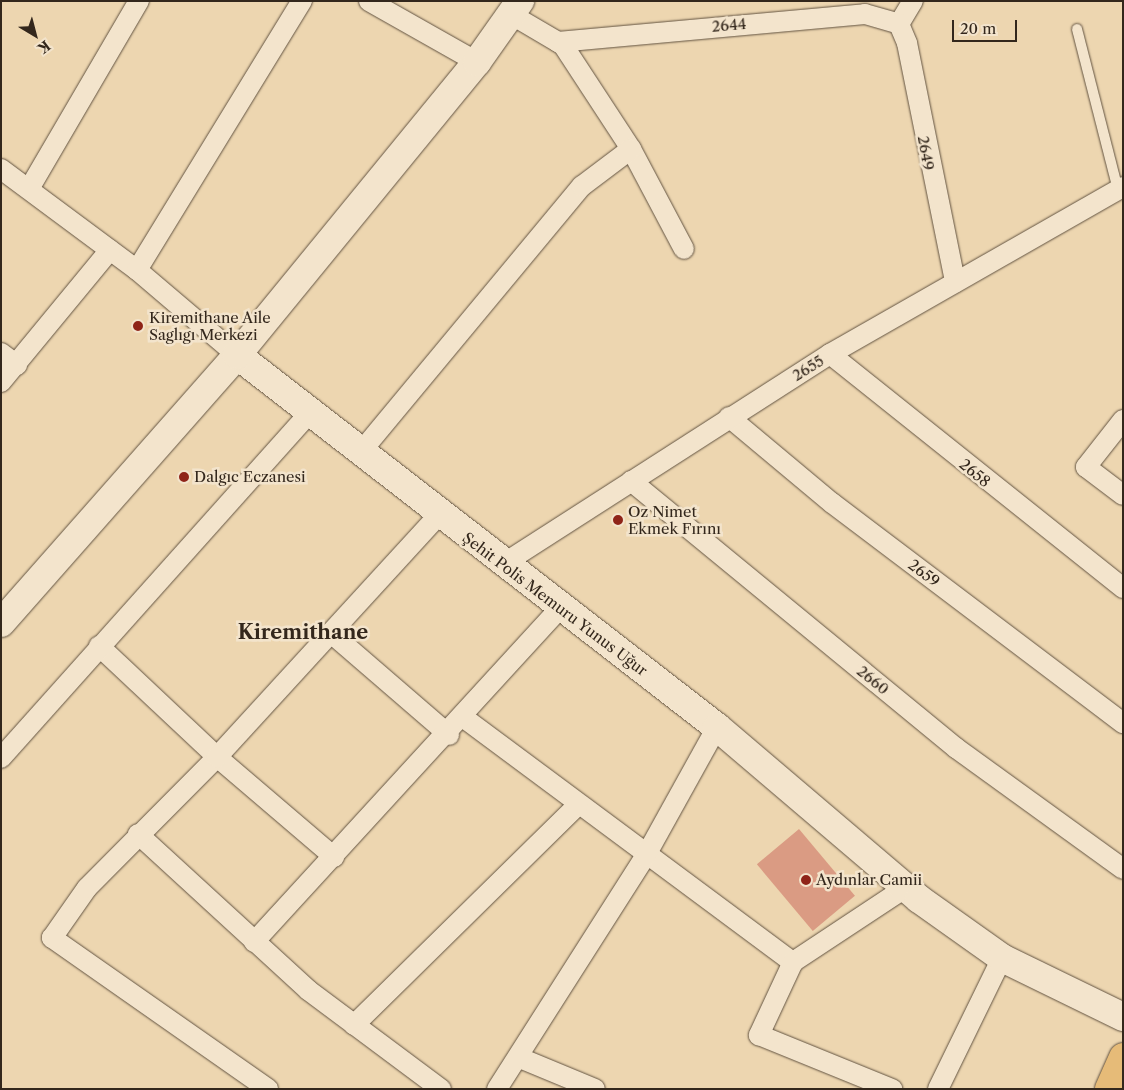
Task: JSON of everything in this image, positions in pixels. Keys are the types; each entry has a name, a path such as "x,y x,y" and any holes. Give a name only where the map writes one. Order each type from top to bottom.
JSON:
{"highway":[{"path":"1109,1089 1123,1057"}],"main road":[{"path":"1,623 237,355 477,62 516,8"},
{"name":"Şehit Polis Memuru Yunus Uğur","path":"237,355 439,515 717,727 905,888 1002,958 1123,1017"}],"street":[{"path":"29,189 139,1"},
{"path":"137,270 302,1"},
{"path":"369,1 477,62"},
{"path":"899,24 913,1"},
{"path":"516,8 558,42 631,149 684,249"},
{"name":"2644","path":"558,42 865,14 899,24"},
{"name":"2649","path":"899,24 907,43 955,282"},
{"path":"360,453 582,186 631,149"},
{"name":"Şehit Polis Memuru Yunus Uğur","path":"1,169 137,270 237,355"},
{"name":"2655","path":"503,564 729,417 830,354 1121,189"},
{"path":"1,382 9,359 110,250"},
{"name":"2658","path":"830,354 1123,588"},
{"path":"1,758 99,646 310,413"},
{"name":"2659","path":"729,417 832,503 1123,724"},
{"path":"1123,420 1086,467 1123,495"},
{"name":"2660","path":"631,481 956,748 1123,869"},
{"path":"268,1089 52,938 87,888 138,834 216,757 439,515"},
{"path":"254,942 449,735 560,608"},
{"path":"331,633 449,735"},
{"path":"99,646 216,757 334,857"},
{"path":"464,718 645,857 792,962"},
{"path":"497,1089 520,1058 645,857 717,727"},
{"path":"354,1025 578,805"},
{"path":"138,834 254,942 354,1025 441,1089"},
{"path":"892,1089 759,1035 792,962 905,888"},
{"path":"938,1089 1002,958"},
{"path":"520,1058 595,1089"}],"lane":[{"path":"1077,28 1121,189"}],"building":[{"name":"Aydınlar Camii","path":"799,829 855,896 813,931 757,864"}],"place":[{"name":"Kiremithane Aile Saglıgı Merkezi","path":"138,326"},
{"name":"Dalgıc Eczanesi","path":"184,477"},
{"name":"Oz Nimet Ekmek Fırını","path":"618,520"},
{"name":"Aydınlar Camii","path":"806,880"}],"district":[{"name":"Kiremithane","path":"303,632"}]}
